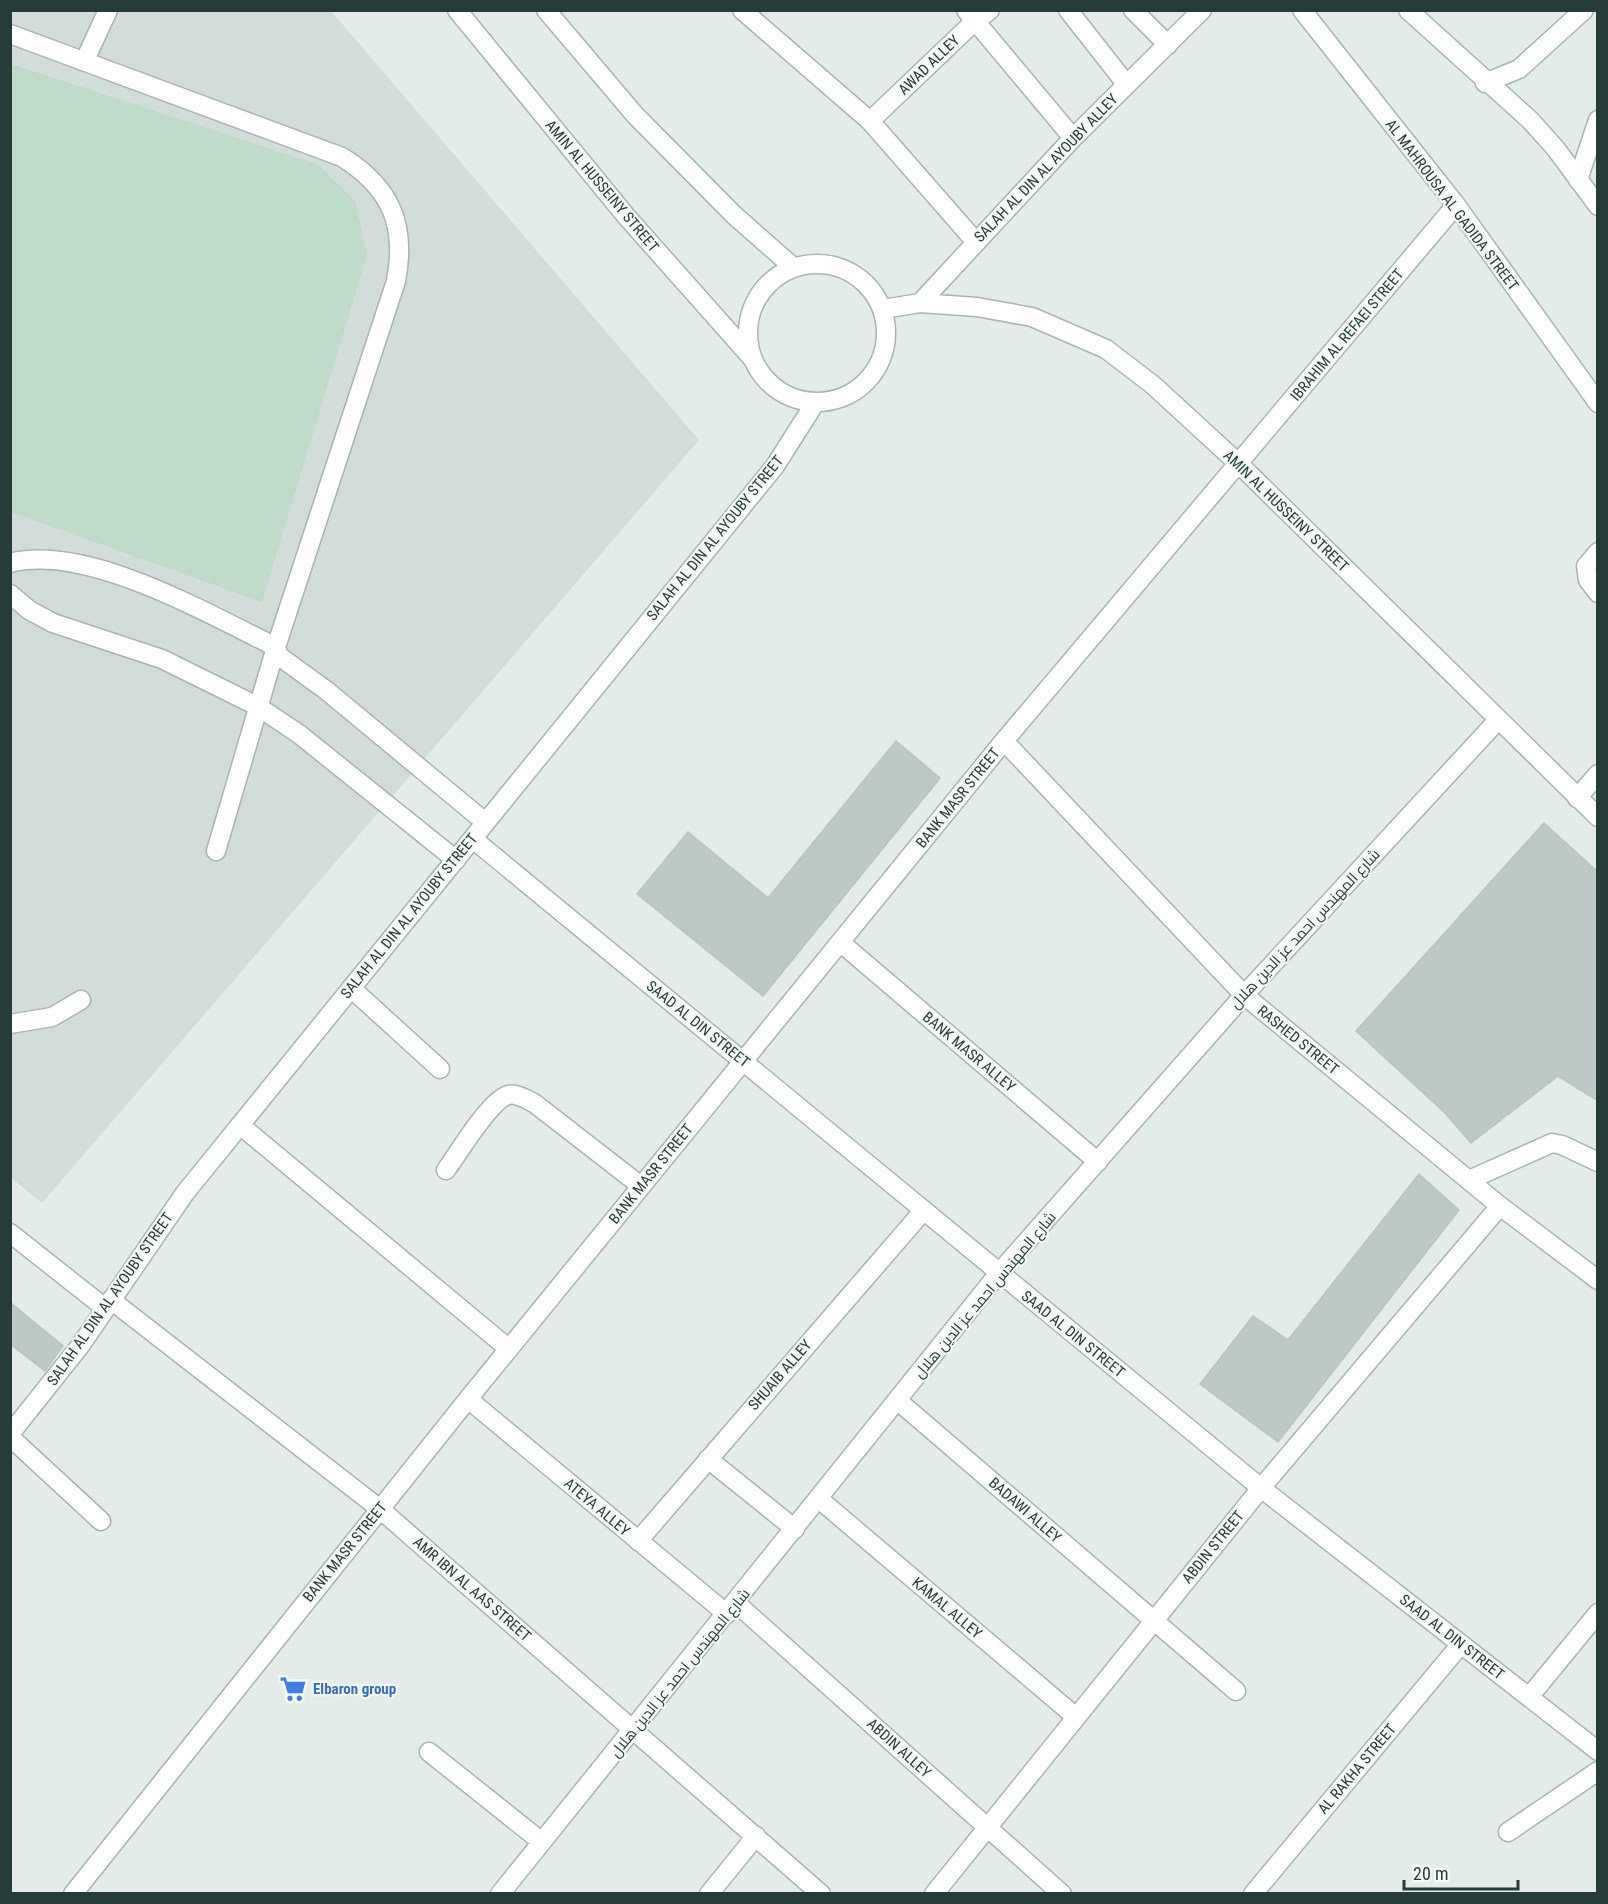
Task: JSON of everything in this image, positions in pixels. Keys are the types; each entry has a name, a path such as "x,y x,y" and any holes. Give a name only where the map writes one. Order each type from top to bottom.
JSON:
{"street":[{"path":"85,60 108,10"},
{"name":"AMIN AL HUSSEINY STREET","path":"457,10 626,216 752,358"},
{"path":"546,10 635,115 734,215 793,267"},
{"path":"742,10 870,121 975,241"},
{"path":"1068,10 1127,85"},
{"path":"1133,10 1168,45"},
{"name":"SALAH AL DIN AL AYOUBY ALLEY","path":"920,303 975,241 1073,138 1202,10"},
{"name":"AL MAHROUSA AL GADIDA STREET","path":"1302,10 1456,205 1598,403"},
{"path":"1408,10 1485,83 1502,94 1530,120 1598,206"},
{"path":"1485,83 1519,69 1584,10"},
{"path":"977,14 1073,138"},
{"name":"AWAD ALLEY","path":"870,121 977,14"},
{"path":"10,34 342,157 362,170 379,188 392,209 399,232 401,257 396,281 257,706 216,851"},
{"path":"1578,180 1598,120"},
{"name":"IBRAHIM AL REFAEI STREET","path":"1239,464 1456,205"},
{"path":"819,263 846,269 868,285 883,309 887,336 880,362 865,384 842,398 815,403 789,397 766,381 752,358 748,331 754,304 770,282 793,267 819,263"},
{"path":"883,309 920,303"},
{"name":"AMIN AL HUSSEINY STREET","path":"920,303 977,307 1032,316 1106,350 1153,384 1239,464 1598,817"},
{"name":"SALAH AL DIN AL AYOUBY STREET","path":"10,1435 67,1364 185,1193 775,466 815,403"},
{"name":"BANK MASR STREET","path":"73,1893 468,1399 1004,741 1239,464"},
{"path":"1598,552 1586,566 1588,580 1598,592"},
{"path":"10,563 39,558 65,560 121,577 176,599 276,647 279,656 327,691 485,822"},
{"path":"10,594 29,610 53,623 162,659 257,706 300,734 456,860"},
{"name":"شارع المهندس احمد عز الدين هلال","path":"500,1893 635,1729 999,1273 1244,995 1498,720"},
{"name":"RASHED STREET","path":"1004,741 1244,995 1500,1206 1598,1280"},
{"path":"1577,798 1598,774"},
{"name":"SAAD AL DIN STREET","path":"472,839 1261,1488 1598,1751"},
{"name":"BANK MASR ALLEY","path":"840,942 1098,1162"},
{"path":"351,988 440,1070"},
{"path":"10,1023 51,1017 81,1000"},
{"path":"446,1170 495,1104 508,1095 534,1103 641,1186"},
{"path":"240,1125 509,1349"},
{"path":"1469,1180 1552,1143 1562,1144 1598,1162"},
{"name":"ABDIN STREET","path":"934,1893 1261,1488 1500,1206"},
{"name":"SHUAIB ALLEY","path":"638,1541 924,1210"},
{"name":"AMR IBN AL AAS STREET","path":"10,1233 380,1509 821,1893"},
{"name":"ATEYA ALLEY","path":"468,1399 638,1541 732,1608"},
{"name":"BADAWI ALLEY","path":"897,1400 1236,1691"},
{"path":"10,1435 101,1521"},
{"path":"708,1459 795,1529"},
{"name":"KAMAL ALLEY","path":"819,1499 1076,1717"},
{"name":"ABDIN ALLEY","path":"732,1608 1062,1893"},
{"path":"1529,1697 1598,1612"},
{"name":"AL RAKHA STREET","path":"1253,1893 1461,1644"},
{"path":"429,1752 542,1842"},
{"path":"1508,1832 1598,1771"},
{"path":"710,1893 756,1836"}],"shaded area":[{"path":"10,11 331,11 699,440 42,1203 10,1177"}],"green space":[{"path":"11,64 317,164 355,201 367,255 262,602 11,512"}],"building":[{"path":"896,741 940,778 763,996 637,894 688,832 768,898"},
{"path":"1544,823 1598,872 1598,1101 1558,1076 1471,1143 1445,1113 1356,1031"},
{"path":"1419,1174 1459,1210 1278,1442 1200,1384 1253,1316 1288,1340"},
{"path":"11,1303 63,1346 45,1371 10,1344"}],"place":[{"name":"Elbaron group","path":"293,1689"}]}
